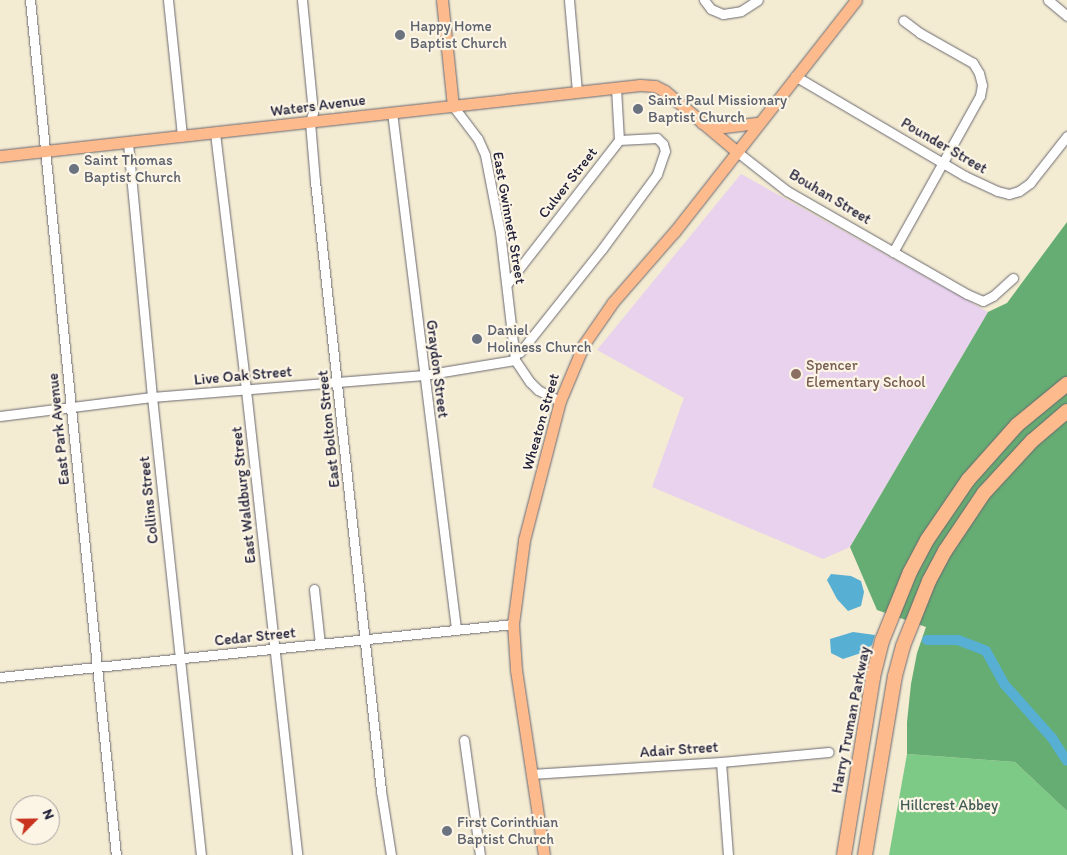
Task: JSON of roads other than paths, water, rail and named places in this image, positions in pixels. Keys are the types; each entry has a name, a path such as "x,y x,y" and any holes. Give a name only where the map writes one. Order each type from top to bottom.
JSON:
{"highway":[{"name":"Harry Truman Parkway","path":"844,855 873,677 882,641 899,597 927,540 947,508 991,452 1017,425 1067,384"},
{"path":"865,855 894,676 903,646 925,589 964,520 1007,466 1032,441 1067,411"}],"main road":[{"name":"East Gwinnett Street","path":"442,0 454,106"},
{"name":"Wheaton Street","path":"544,855 516,670 513,624 524,540 560,401 577,356 592,330 613,302 675,231 757,123 856,0"},
{"name":"Waters Avenue","path":"0,156 640,85"},
{"name":"Bouhan Street","path":"640,85 654,86 665,91 736,151"},
{"path":"702,123 724,127 757,123"}],"street":[{"name":"East Park Avenue","path":"30,0 116,855"},
{"path":"168,0 182,136"},
{"name":"East Bolton Street","path":"302,0 313,112 310,122 381,791 391,855"},
{"path":"569,0 577,92"},
{"path":"704,0 711,9 726,13 741,11 758,0"},
{"path":"1048,0 1067,16"},
{"path":"893,252 980,96 982,85 979,73 972,63 920,33 902,20"},
{"name":"Pounder Street","path":"795,76 978,182 1009,194 1019,191 1030,183 1067,136"},
{"path":"560,401 538,390 530,382 515,357 602,249 657,174 665,151 663,144 657,138 619,140 616,88"},
{"name":"East Gwinnett Street","path":"454,106 478,139 485,155 507,284 515,357"},
{"name":"Graydon Street","path":"392,112 456,629"},
{"name":"East Waldburg Street","path":"215,132 246,390 297,855"},
{"name":"Culver Street","path":"507,284 619,140"},
{"name":"Collins Street","path":"128,143 152,397 201,855"},
{"name":"Bouhan Street","path":"736,151 788,191 893,252 983,301 993,296 1014,278"},
{"name":"Live Oak Street","path":"0,416 152,397 424,375 515,357"},
{"path":"314,588 320,644"},
{"name":"Cedar Street","path":"0,677 513,624"},
{"path":"464,740 480,855"},
{"name":"Adair Street","path":"531,774 721,762 828,752"},
{"path":"721,762 728,855"}],"water":[{"path":"831,574 851,576 861,581 864,592 861,606 848,611 837,599 827,580"},
{"path":"853,632 875,635 872,645 861,653 843,659 831,653 830,639"}],"waterway":[{"path":"927,640 958,640 986,651 1005,685 1052,738 1067,761"}],"place":[{"name":"Happy Home Baptist Church","path":"400,35"},
{"name":"Saint Paul Missionary Baptist Church","path":"638,109"},
{"name":"Saint Thomas Baptist Church","path":"74,169"},
{"name":"Daniel Holiness Church","path":"477,339"},
{"name":"Spencer Elementary School","path":"796,374"},
{"name":"First Corinthian Baptist Church","path":"447,831"}],"park label":[{"name":"Hillcrest Abbey","path":"949,806"}]}
